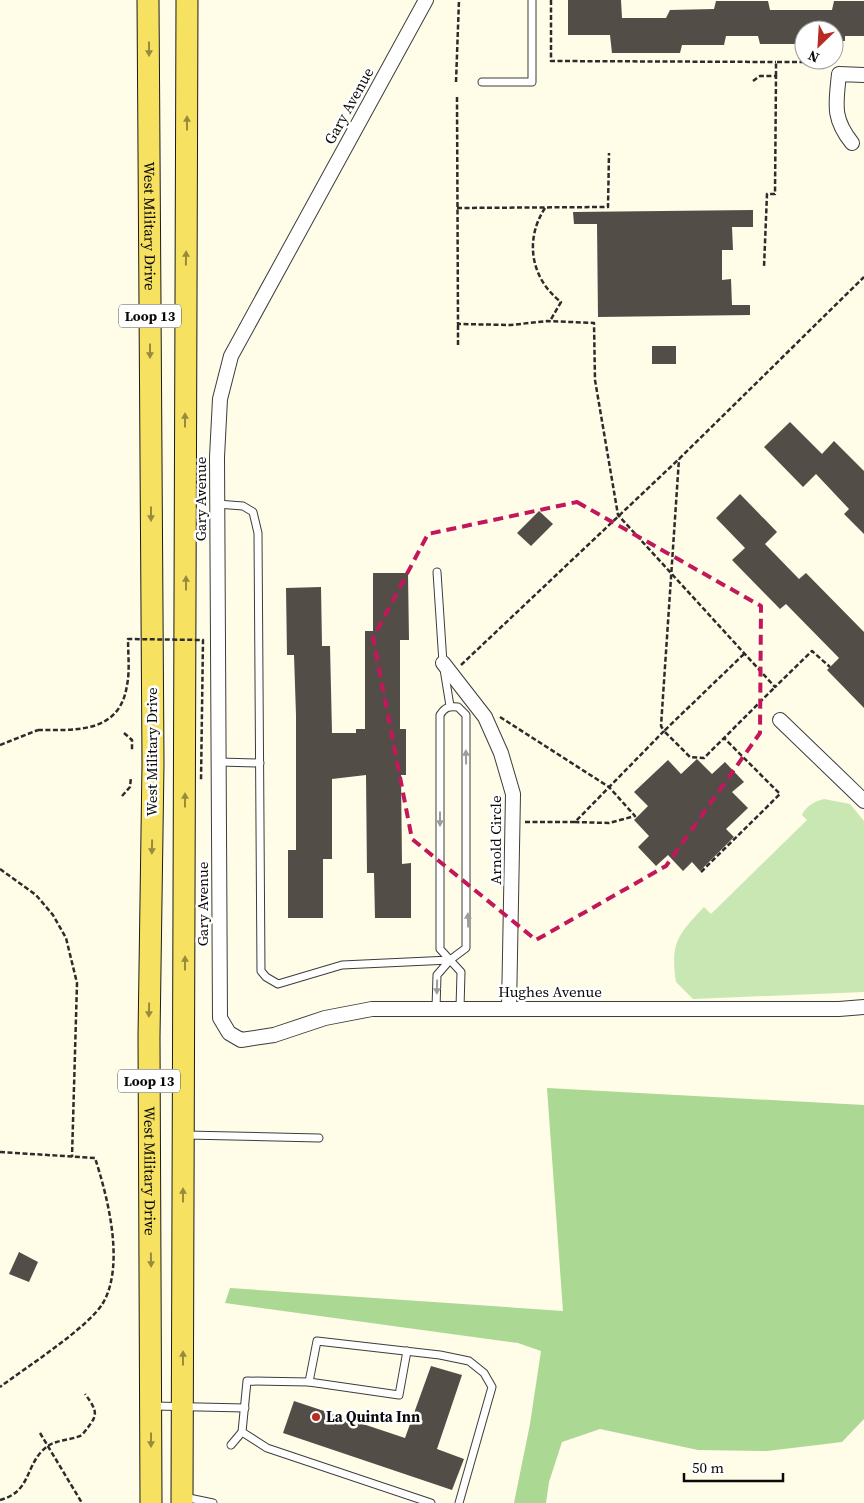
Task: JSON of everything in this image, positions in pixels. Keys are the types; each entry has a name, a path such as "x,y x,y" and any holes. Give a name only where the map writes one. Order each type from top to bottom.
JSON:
{"main road":[{"name":"West Military Drive","path":"148,0 153,764 149,1037 151,1503"},
{"name":"Loop 13","path":"182,1500 187,0"}],"street":[{"name":"Gary Avenue","path":"240,1040 229,1033 220,1018 218,504 220,398 231,356 426,0"},
{"path":"852,143 837,120 839,74 864,75"},
{"name":"Arnold Circle","path":"442,663 485,717 501,753 513,794 514,823 508,1008"},
{"path":"780,720 864,801"},
{"name":"Hughes Avenue","path":"240,1040 274,1035 348,1012 372,1009 839,1009 864,1007"}],"lane":[{"path":"482,82 532,82 532,0"},
{"path":"218,504 243,506 253,512 258,533 261,971 266,977 278,984 342,965 450,960"},
{"path":"437,572 442,663 450,706"},
{"path":"436,1008 437,975 450,960 466,948 468,940 466,715 458,707 450,706 440,715 440,949 450,960 461,972 460,1008"},
{"path":"466,722 478,709"},
{"path":"218,762 260,763"},
{"path":"184,1134 319,1138"},
{"path":"309,1382 317,1341 469,1361 484,1373 492,1387 459,1503"},
{"path":"231,1445 242,1432 247,1381 309,1382 399,1395 407,1352"},
{"path":"151,1406 245,1408"},
{"path":"242,1432 267,1448 431,1503"},
{"path":"182,1500 214,1500"}],"path":[{"path":"456,82 459,0"},
{"path":"551,0 552,61 794,62"},
{"path":"764,267 767,194 775,194 776,62"},
{"path":"753,81 760,76 776,76"},
{"path":"457,97 458,345"},
{"path":"457,208 608,207 609,153"},
{"path":"545,208 535,229 532,255 536,270 543,284 561,302 550,321"},
{"path":"460,666 680,458 864,277"},
{"path":"458,324 510,325 550,321 594,323 595,380 618,515 775,687"},
{"path":"680,458 662,726 664,731 690,757 704,758 812,650 830,667"},
{"path":"0,745 38,730 82,730 109,719 124,698 128,685 128,639 203,640 201,782"},
{"path":"575,822 664,731 744,654"},
{"path":"478,709 494,713 609,787 635,816 609,823 514,823"},
{"path":"124,733 132,740 132,751"},
{"path":"701,872 780,794 724,738"},
{"path":"122,796 130,787 131,777"},
{"path":"0,869 36,895 53,915 66,938 77,983 72,1157"},
{"path":"0,1152 96,1158 105,1189 113,1251 111,1283 102,1304 87,1321 0,1387"},
{"path":"0,1500 8,1498 24,1485 36,1458 48,1446 59,1440 82,1435 93,1421 95,1408 85,1394"},
{"path":"40,1433 55,1455 82,1503"}],"highlighted area":[{"path":"577,502 761,606 760,733 666,866 536,940 412,839 373,638 428,534"}],"green space":[{"path":"824,799 850,804 864,821 864,992 693,999 676,982 674,968 675,948 682,932 704,907 711,914 807,820 802,815 806,809"},
{"path":"547,1088 864,1105 864,1419 842,1442 767,1451 698,1450 600,1429 562,1442 549,1482 546,1503 514,1503 530,1424 541,1351 518,1343 225,1303 230,1288 563,1311"}],"building":[{"path":"568,0 621,0 622,18 666,18 670,10 714,9 716,1 768,1 770,10 832,10 834,1 864,1 864,36 845,36 845,41 844,20 794,20 794,44 760,44 758,36 726,36 724,45 682,45 680,53 612,53 610,35 568,35"},
{"path":"753,210 753,227 732,227 733,250 722,250 722,280 731,279 732,305 750,305 750,315 598,317 597,224 574,224 573,212"},
{"path":"652,346 676,346 676,364 652,364"},
{"path":"790,422 822,454 834,441 864,471 864,534 844,514 849,509 816,474 803,487 764,447"},
{"path":"740,494 777,532 765,544 799,579 806,573 864,632 864,708 827,670 839,658 786,604 780,609 732,560 745,548 716,518"},
{"path":"539,511 553,524 531,546 517,533"},
{"path":"373,573 408,573 409,640 400,640 400,729 406,729 406,775 401,775 402,864 411,863 411,918 375,918 374,873 367,873 366,775 332,779 332,859 323,859 323,918 288,918 288,850 296,850 296,715 294,655 287,655 286,588 321,587 322,646 330,646 332,733 356,733 356,729 365,729 365,631 373,631"},
{"path":"697,759 712,774 725,762 744,782 732,792 748,808 726,829 734,837 700,871 692,862 683,871 668,855 656,866 638,847 649,836 634,820 648,806 634,792 668,760 681,774"},
{"path":"19,1252 38,1262 29,1282 9,1274"},
{"name":"La Quinta Inn","path":"431,1366 462,1375 437,1449 464,1459 452,1490 283,1433 294,1401 405,1438"}],"place":[{"name":"La Quinta Inn","path":"316,1417"}]}
